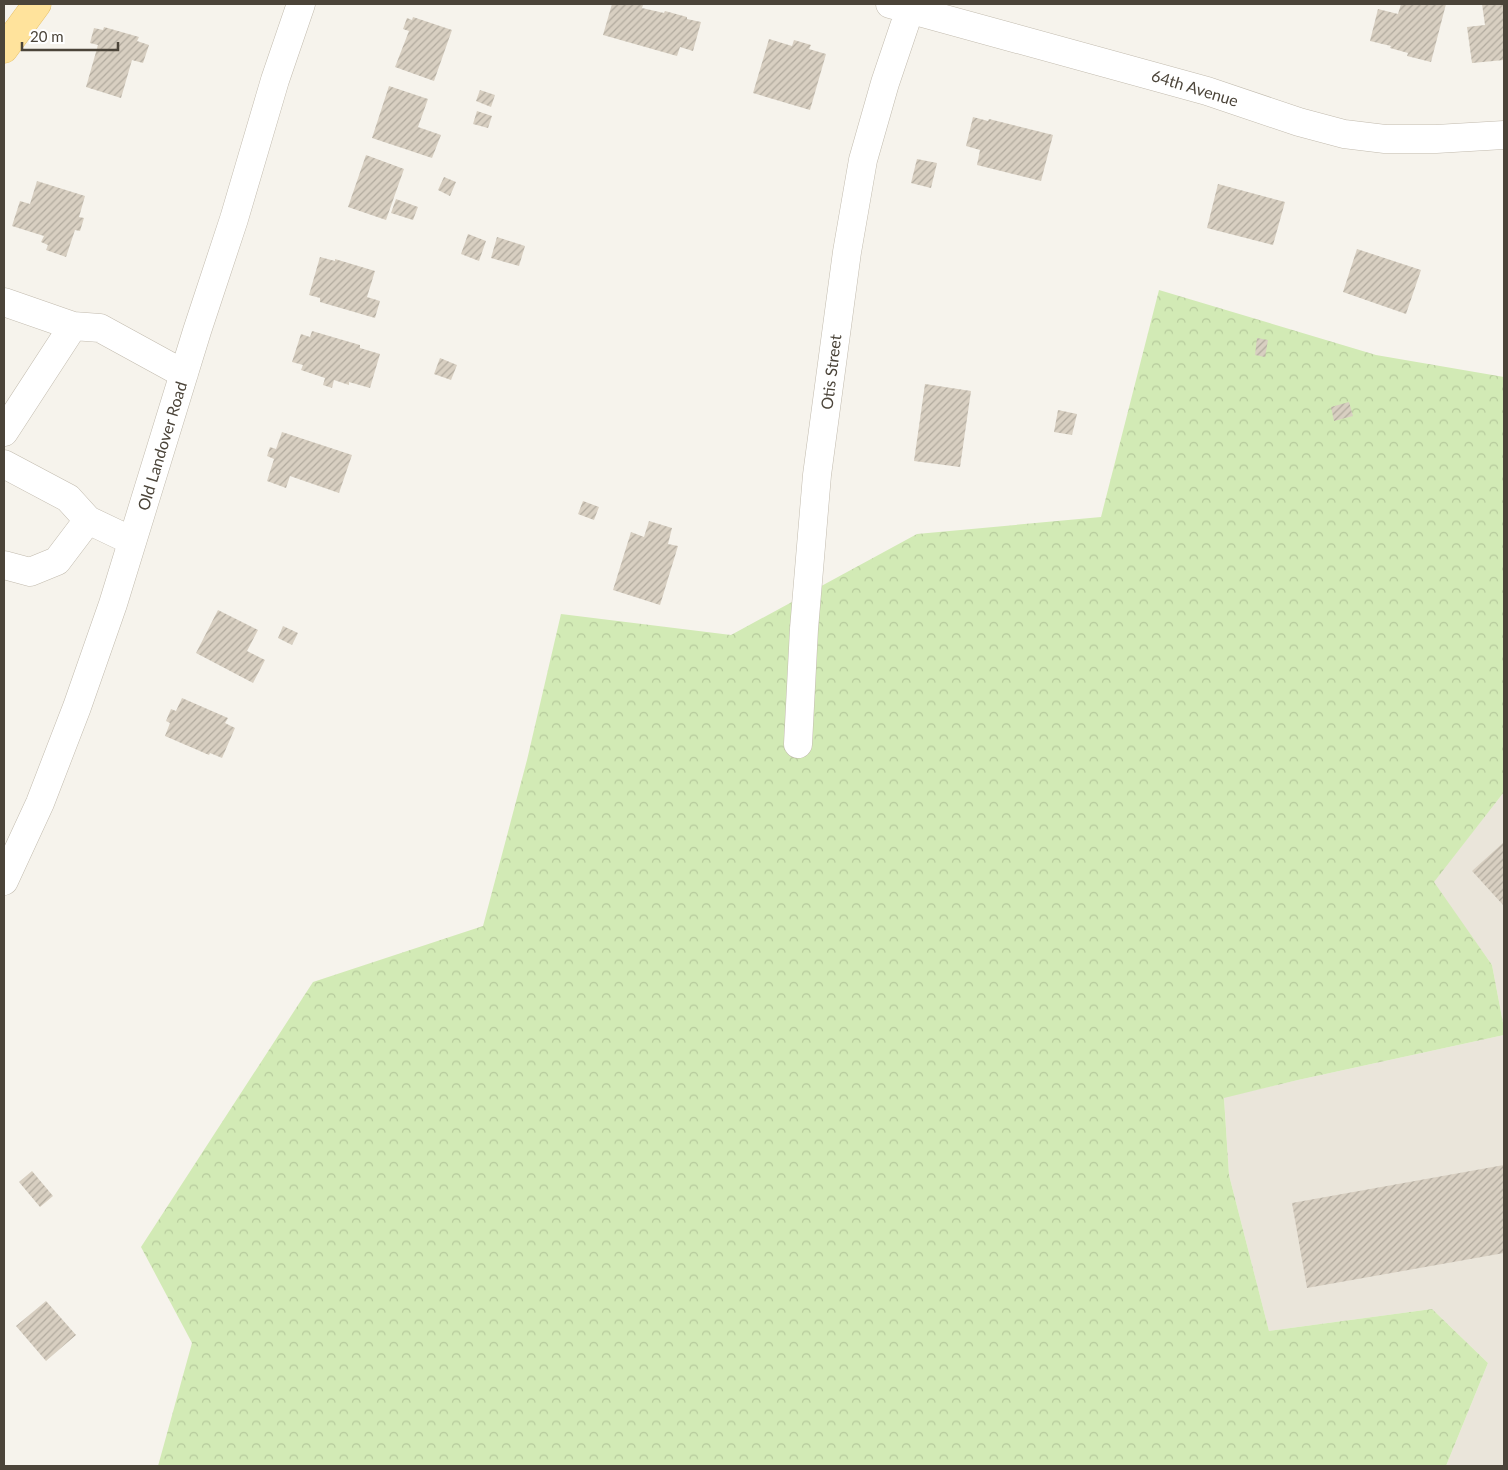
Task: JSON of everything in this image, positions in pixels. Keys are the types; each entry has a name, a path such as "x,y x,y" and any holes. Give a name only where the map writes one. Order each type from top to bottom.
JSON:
{"main road":[{"path":"4,49 36,4"}],"street":[{"name":"Old Landover Road","path":"4,881 40,803 77,707 113,604 234,219 275,80 301,4"},
{"name":"64th Avenue","path":"900,6 1207,91 1299,122 1344,134 1385,139 1436,139 1504,135"},
{"name":"Otis Street","path":"798,744 804,629 818,475 847,252 863,160 884,83 900,6"},
{"path":"4,302 73,326 100,328 184,374"},
{"path":"4,432 73,326"},
{"path":"4,464 68,498 88,520 132,541"},
{"path":"4,565 30,572 57,561 88,520"}],"shaded area":[{"path":"1504,792 1504,1028 1492,965 1433,882"},
{"path":"1504,1035 1504,1466 1446,1466 1488,1363 1432,1309 1269,1331 1229,1175 1224,1097"}],"green space":[{"path":"1159,290 1376,355 1504,377 1504,792 1434,882 1492,965 1504,1035 1224,1098 1229,1175 1269,1331 1432,1309 1488,1363 1446,1466 158,1466 192,1343 141,1247 313,982 483,926 527,760 561,614 731,635 917,534 1101,517"}],"building":[{"path":"612,4 639,4 643,5 642,8 664,13 665,11 701,22 693,51 680,47 677,56 603,35"},
{"path":"1401,4 1446,4 1431,62 1407,56 1408,53 1390,48 1391,46 1370,41 1378,9 1398,14"},
{"path":"1482,4 1504,4 1504,60 1472,63 1467,27 1485,25"},
{"path":"413,17 452,30 434,81 395,67 409,31 403,29 407,18 412,20"},
{"path":"104,27 139,37 137,41 149,45 143,63 132,60 121,98 86,87 98,45 90,43 94,28 103,30"},
{"path":"769,39 792,46 794,40 811,45 809,49 826,54 810,110 753,93"},
{"path":"389,86 428,99 418,127 441,135 432,158 372,138"},
{"path":"480,90 495,95 491,107 476,101"},
{"path":"477,111 492,116 488,128 473,124"},
{"path":"973,117 988,121 989,119 1053,135 1041,181 977,165 980,150 966,146"},
{"path":"366,155 404,169 386,220 348,207"},
{"path":"917,159 937,163 931,188 911,183"},
{"path":"444,177 456,182 450,196 438,190"},
{"path":"37,181 85,196 79,217 84,218 80,231 75,230 66,257 46,250 48,245 41,242 44,236 12,226 20,201 30,204"},
{"path":"1218,184 1285,202 1273,245 1207,228"},
{"path":"396,199 418,207 413,220 391,213"},
{"path":"468,234 486,241 479,261 461,254"},
{"path":"497,237 525,246 519,266 491,258"},
{"path":"1357,249 1421,270 1406,314 1343,292"},
{"path":"320,257 335,261 335,259 375,271 367,297 380,301 375,318 320,302 320,298 309,295"},
{"path":"312,331 360,345 360,348 380,354 370,388 349,382 349,385 334,380 332,388 323,385 325,378 301,370 303,365 292,362 301,334 310,337"},
{"path":"1257,338 1268,340 1265,357 1255,355"},
{"path":"440,358 457,365 451,380 434,374"},
{"path":"925,384 971,391 960,467 914,461"},
{"path":"1349,402 1353,416 1334,421 1331,407"},
{"path":"1058,410 1077,414 1072,435 1054,432"},
{"path":"282,432 352,455 339,493 290,476 286,488 267,481 274,459 267,456 270,447 276,449"},
{"path":"583,501 599,507 594,520 578,514"},
{"path":"649,521 672,528 668,544 678,546 660,605 613,590 631,532 644,537"},
{"path":"218,610 258,630 247,651 265,660 253,683 196,653"},
{"path":"283,626 298,633 292,645 278,638"},
{"path":"182,698 228,718 225,723 235,728 222,758 210,753 209,755 165,736 170,723 166,721 171,709 176,711"},
{"path":"1504,842 1504,906 1472,871"},
{"path":"1504,1165 1504,1253 1307,1288 1292,1203"},
{"path":"32,1171 53,1196 40,1207 19,1182"},
{"path":"46,1301 76,1335 46,1361 16,1326"}]}
